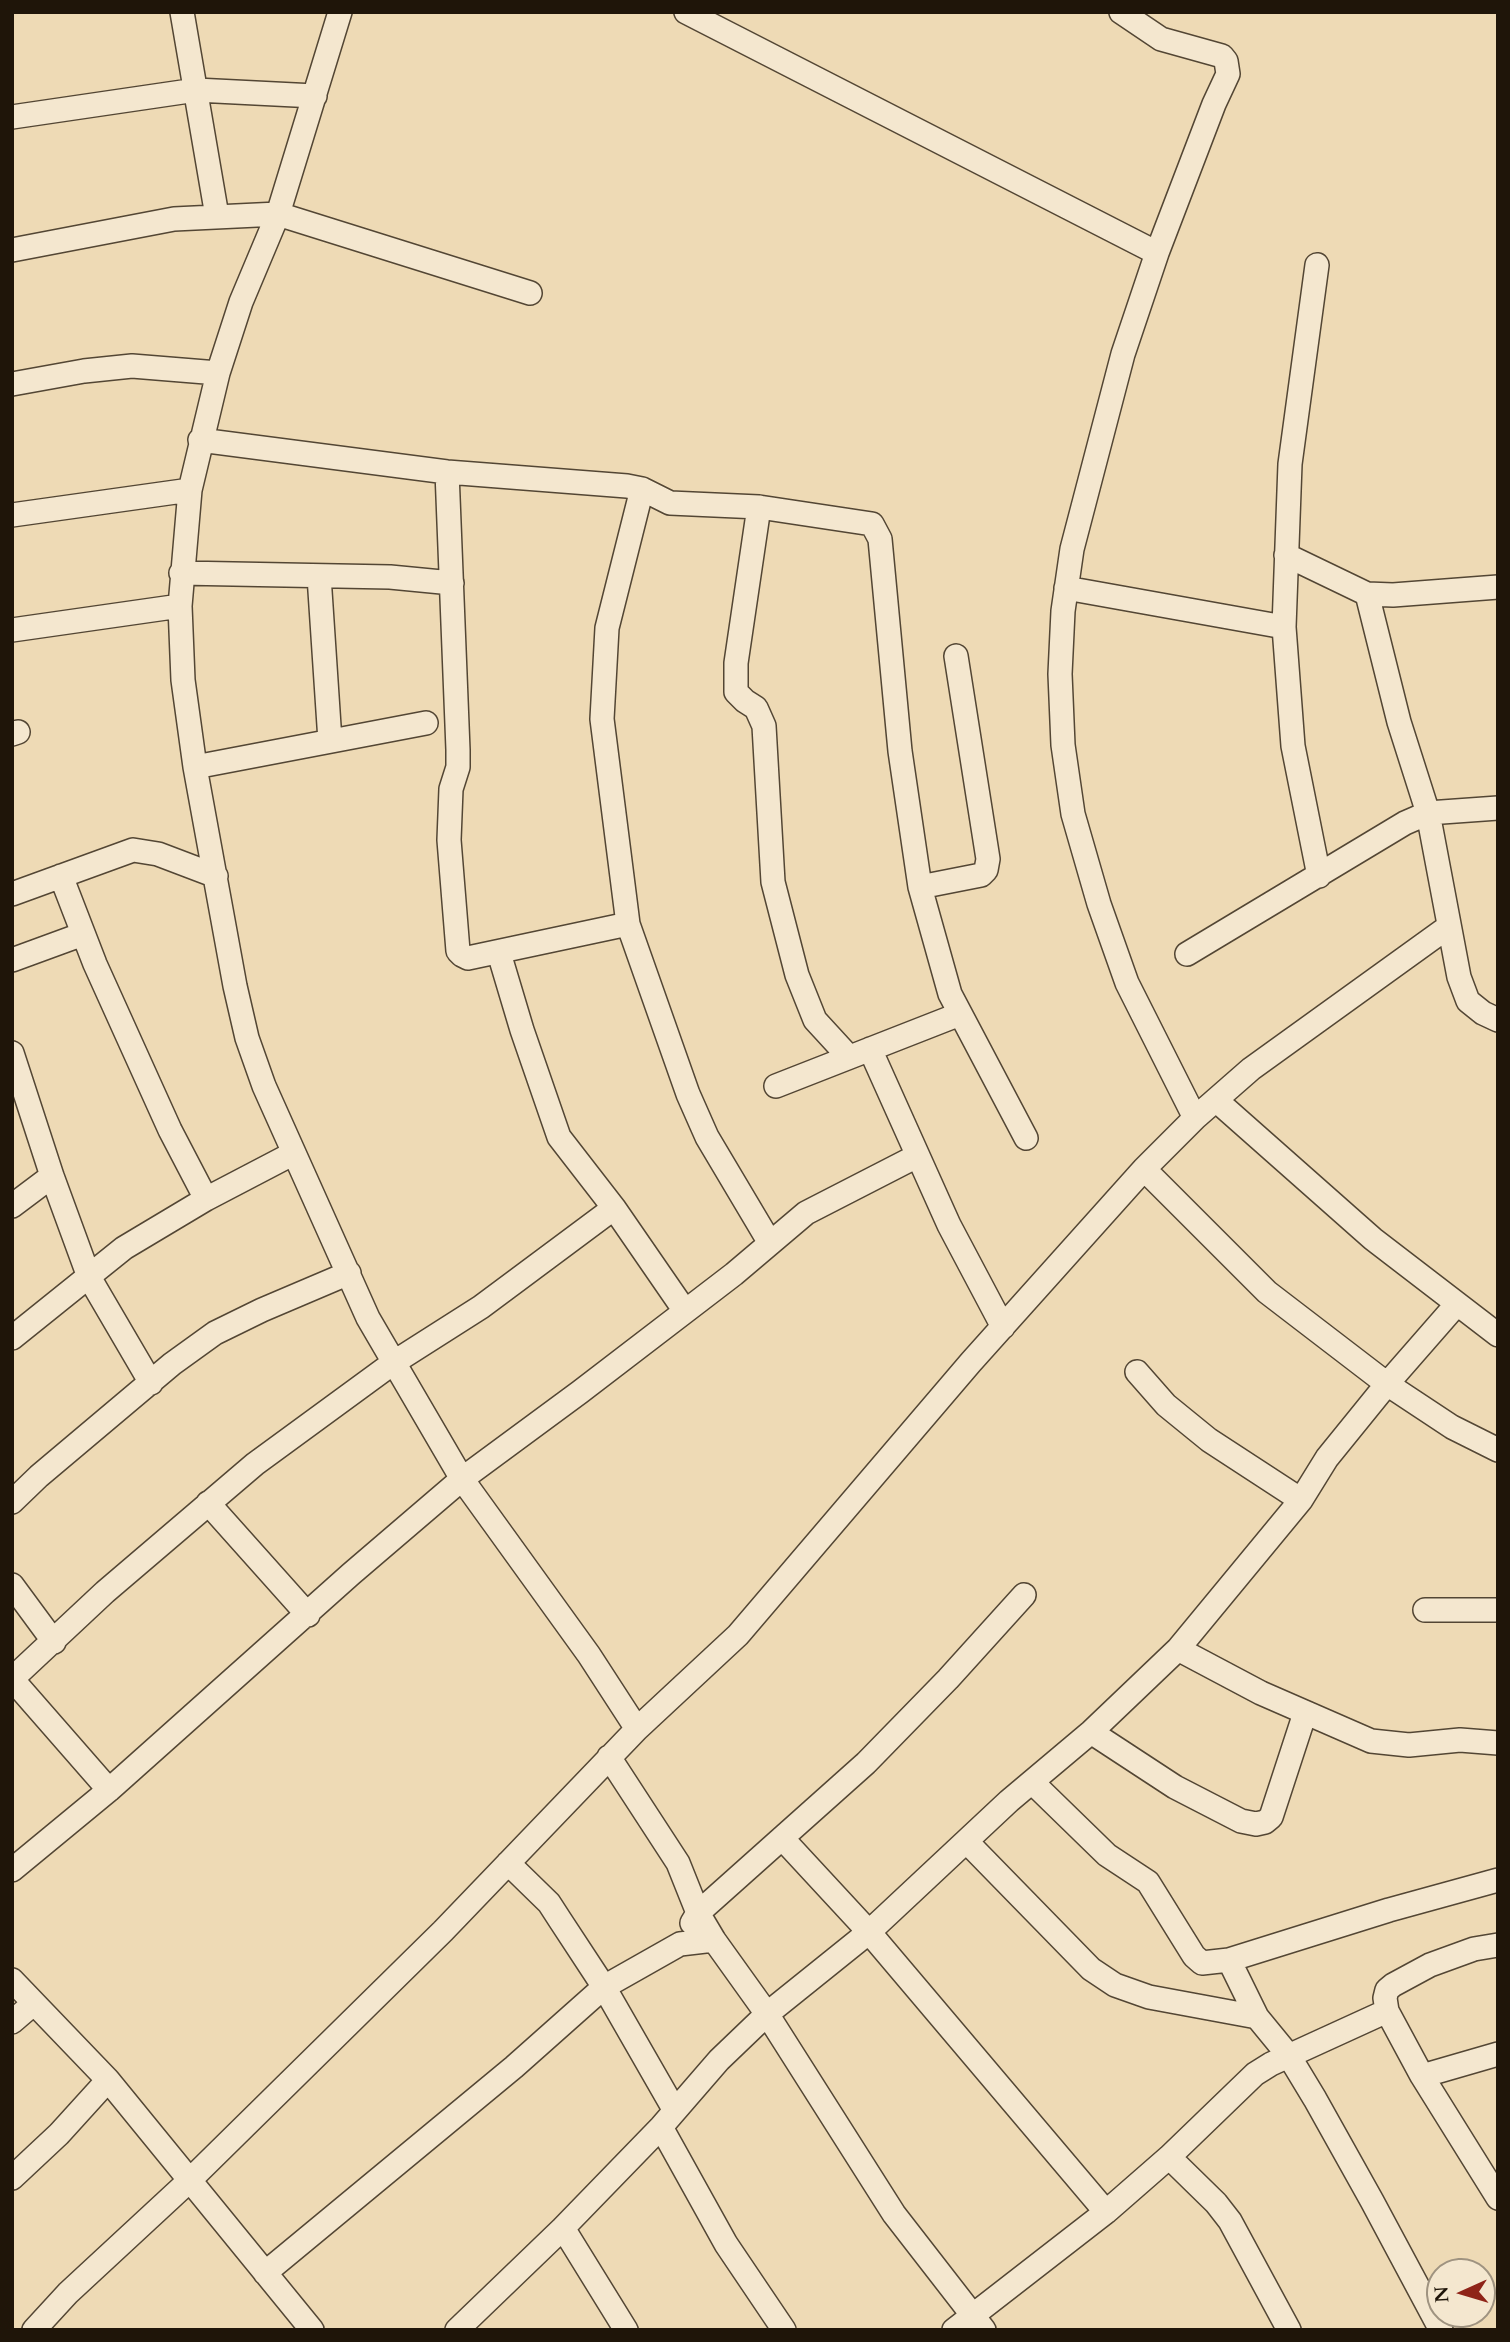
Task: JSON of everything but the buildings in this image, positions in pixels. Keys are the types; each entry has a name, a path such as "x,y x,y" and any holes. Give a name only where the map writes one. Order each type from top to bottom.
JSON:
{"street":[{"path":"182,12 217,216"},
{"path":"340,12 278,214 241,302 218,373 190,490 180,606 183,680 195,767 247,1038 264,1086 368,1318 462,1479 589,1655 637,1729"},
{"path":"686,12 1157,253"},
{"path":"1121,12 1161,39 1222,56 1228,68 1228,75 1214,104 1157,253 1123,354 1072,549 1066,588 1060,674 1063,745 1073,814 1099,904 1126,983 1195,1118"},
{"path":"12,117 196,90 316,96"},
{"path":"12,250 174,219 278,214 530,293"},
{"path":"1317,265 1290,464 1283,626 1293,746 1319,876"},
{"path":"12,384 84,371 132,366 218,373"},
{"path":"200,440 447,472 627,486 642,489 670,503 759,507 872,524 877,530 881,552 900,751 920,887 950,994 1026,1138"},
{"path":"447,472 458,750 458,767 451,789 449,840 457,945 462,955 468,958 628,924"},
{"path":"642,489 607,628 602,719 628,924 688,1094 707,1137 770,1243"},
{"path":"12,515 190,490"},
{"path":"759,507 736,663 736,692 756,708 764,726 773,881 797,975 815,1020 860,1053 917,1156 949,1225 1003,1327"},
{"path":"1286,555 1367,594 1393,595 1498,587"},
{"path":"181,573 390,577 452,583"},
{"path":"319,576 330,741"},
{"path":"1066,588 1283,626"},
{"path":"1367,594 1399,722 1428,813 1459,977 1468,1001 1483,1013 1498,1020"},
{"path":"12,630 180,606"},
{"path":"920,887 981,875 986,870 988,859 956,656"},
{"path":"195,767 426,723"},
{"path":"1187,954 1405,823 1428,813 1498,808"},
{"path":"12,894 133,850 158,854 216,876"},
{"path":"61,876 83,934 170,1130 206,1199"},
{"path":"34,2330 68,2293 190,2180 443,1931 609,1757 738,1634 1003,1327 1144,1169 1195,1118 1251,1069 1448,927"},
{"path":"12,960 83,934"},
{"path":"499,953 559,1137 614,1208 685,1311"},
{"path":"776,1086 960,1014"},
{"path":"12,1053 89,1278 151,1383"},
{"path":"1217,1101 1352,1221 1456,1305 1498,1335"},
{"path":"12,1338 124,1248 206,1199 294,1153"},
{"path":"12,1870 109,1790 462,1479 685,1311 806,1213 917,1156"},
{"path":"1144,1169 1267,1292 1387,1384 1452,1427 1498,1450"},
{"path":"12,1206 52,1176"},
{"path":"109,1790 12,1679 106,1592 255,1464 393,1363 481,1307 614,1208"},
{"path":"12,1502 172,1364 215,1334 262,1310 349,1273"},
{"path":"457,2330 563,2228 719,2060 767,2014 869,1932 1032,1782 1091,1732 1178,1649 1301,1500 1327,1458 1456,1305"},
{"path":"1137,1373 1166,1405 1209,1440 1301,1500"},
{"path":"208,1503 308,1615"},
{"path":"12,1585 54,1642"},
{"path":"680,1944 698,1913 866,1763 948,1679 1024,1595"},
{"path":"1425,1610 1498,1610"},
{"path":"1178,1649 1261,1693 1371,1741 1409,1745 1460,1740 1498,1743"},
{"path":"1091,1732 1175,1787 1241,1821 1256,1824 1265,1822 1270,1816 1305,1713"},
{"path":"609,1757 678,1863 698,1913 714,1940 767,2014 894,2214 978,2323"},
{"path":"1032,1782 1107,1855 1149,1882 1198,1961 1207,1964 1229,1960 1389,1910 1498,1880"},
{"path":"782,1838 869,1932 1106,2212"},
{"path":"967,1842 1091,1969 1115,1985 1150,1997 1257,2017"},
{"path":"508,1863 549,1903 604,1987 726,2244 784,2330"},
{"path":"265,2273 514,2067 604,1987 680,1944 714,1940"},
{"path":"1498,1945 1451,1956 1393,1984 1387,1990 1385,1998 1387,2011 1422,2076 1487,2162 1498,2198"},
{"path":"1229,1960 1257,2017 1289,2056 1372,2201 1441,2330"},
{"path":"12,1980 108,2080 312,2330"},
{"path":"12,2022 33,2004"},
{"path":"954,2330 978,2323 1169,2157 1255,2074 1387,2011"},
{"path":"1422,2076 1498,2054"},
{"path":"12,2178 59,2134 108,2080"},
{"path":"1169,2157 1216,2203 1230,2221 1289,2330"},
{"path":"563,2228 626,2330"}]}
